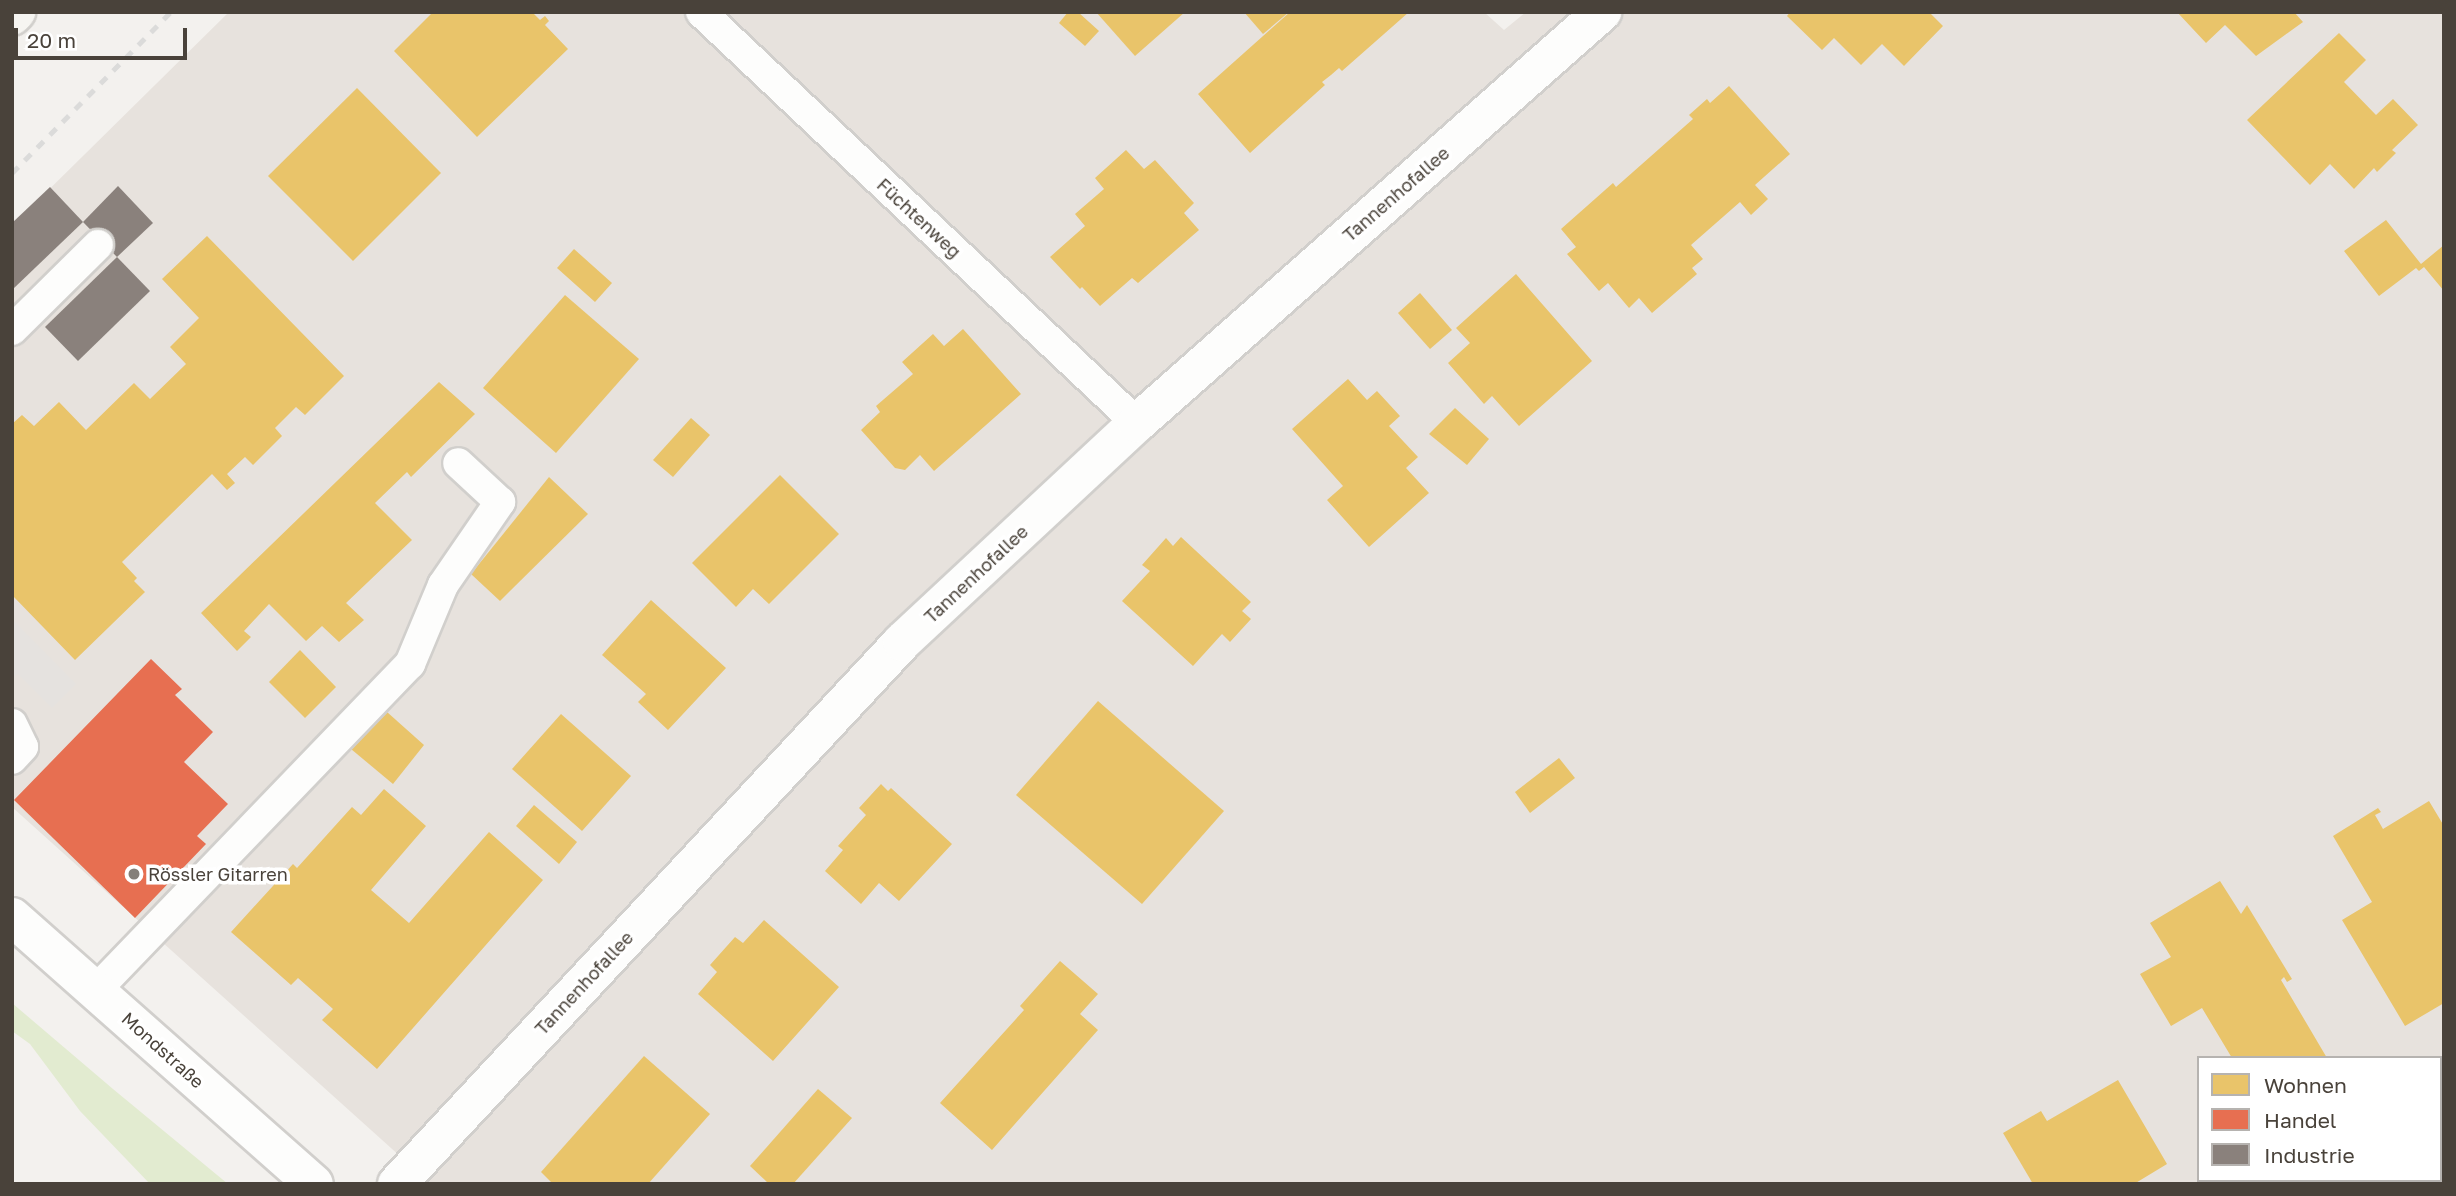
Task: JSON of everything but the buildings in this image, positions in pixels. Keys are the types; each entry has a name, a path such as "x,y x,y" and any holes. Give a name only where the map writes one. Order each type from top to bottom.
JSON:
{"street":[{"name":"Tannenhofallee","path":"397,1184 902,642 1137,423 1602,12"},
{"name":"Mondstraße","path":"12,917 314,1184"}],"lane":[{"name":"Füchtenweg","path":"701,12 1137,423"},
{"path":"12,330 98,246"},
{"path":"96,990 410,664 443,585 500,502 458,463"},
{"path":"12,724 23,747 12,759"}],"shaded area":[{"path":"229,12 1484,12 1504,30 1526,12 2444,12 2444,1184 431,1184 12,807 12,226"},
{"path":"12,619 76,684 52,708 18,674 12,679"}],"green space":[{"path":"12,1003 228,1184 150,1184 80,1111 30,1044 12,1031"}],"railway":[{"path":"12,173 171,12"}],"place":[{"name":"Rössler Gitarren","path":"134,874"}]}
